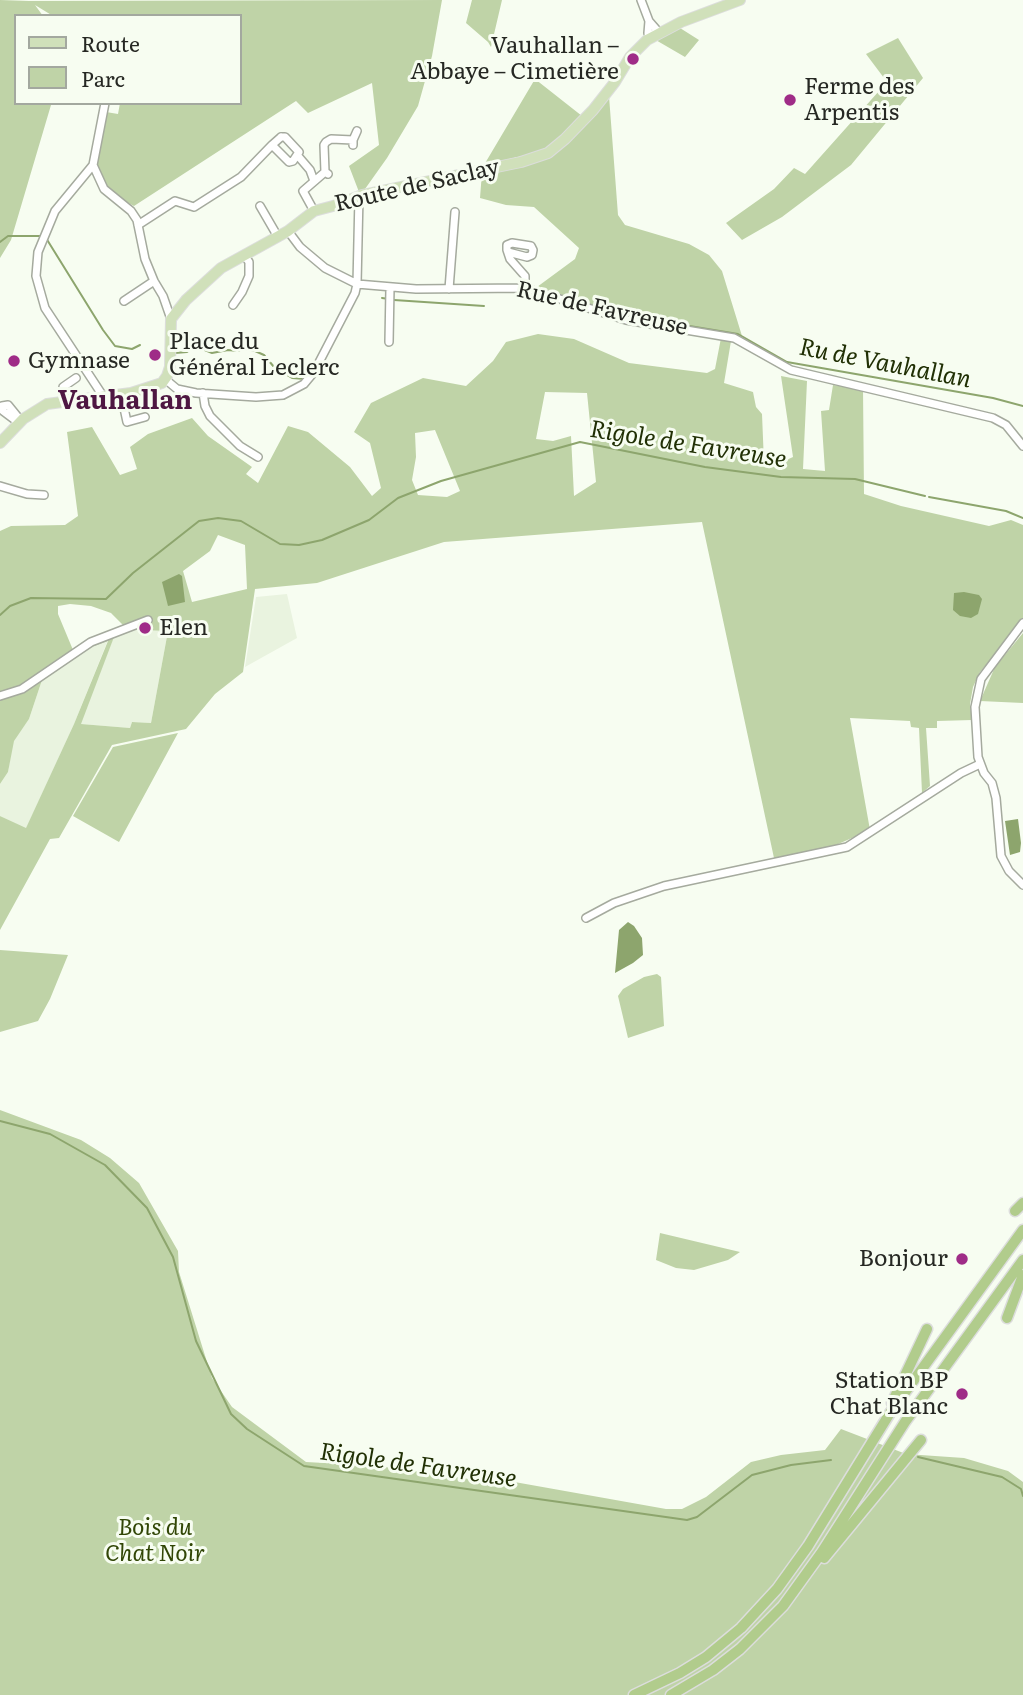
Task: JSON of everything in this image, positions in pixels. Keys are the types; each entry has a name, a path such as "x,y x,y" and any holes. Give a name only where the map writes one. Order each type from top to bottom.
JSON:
{"highway":[{"path":"634,1695 706,1657 755,1614 777,1589 808,1546 890,1413 1023,1230"},
{"path":"671,1695 713,1670 740,1649 783,1606 805,1577 905,1422 1023,1260"},
{"path":"1007,1318 1023,1275"},
{"path":"890,1413 893,1399 927,1329"},
{"path":"805,1577 816,1569 921,1440"}],"main road":[{"name":"Route de Saclay","path":"171,319 207,278 288,231 314,211 359,196 539,157 565,139 608,90 639,47 681,22 740,0"},
{"name":"Route de Saclay","path":"608,90 617,66 626,52 651,27 681,22"},
{"path":"0,443 20,422 41,407 64,401 148,389 165,379 170,366 171,319"}],"street":[{"path":"641,0 651,27"},
{"name":"Route de Saclay","path":"639,47 641,42 656,32 651,27"},
{"path":"102,397 41,298 36,264 43,236 55,211 93,165 105,105"},
{"path":"314,211 303,191 326,173 324,145 331,139 353,142 357,131"},
{"path":"138,225 176,201 194,207 241,177 281,137 285,137 299,152 298,156 310,170 314,181"},
{"path":"272,145 289,162 298,156"},
{"path":"93,165 104,189 131,211 138,225 145,259 171,319"},
{"path":"165,379 177,389 270,397 283,395 299,387 314,372 357,284 359,196"},
{"path":"260,206 278,237"},
{"path":"449,289 455,212"},
{"name":"Rue de Favreuse","path":"288,231 300,247 325,268 357,284 390,288 525,288 626,320 734,338 791,370 993,418 1006,425 1023,446"},
{"path":"508,252 510,259 525,276 525,288"},
{"path":"233,306 249,276 249,262 244,255"},
{"path":"124,301 154,281"},
{"path":"389,342 390,288"},
{"path":"64,401 63,387 76,378"},
{"path":"203,393 210,416 240,446 258,457"},
{"path":"121,394 127,422 145,417"},
{"path":"1,406 3,411 20,422"},
{"path":"0,486 27,494 44,495"},
{"path":"0,696 22,689 91,642 148,620"},
{"path":"1023,623 993,662 978,687 975,707 979,764 992,783 996,798 1001,856 1009,871 1023,885"},
{"path":"586,918 614,903 664,886 847,846 979,764"}],"shaded area":[{"path":"179,574 182,576 185,602 168,606 162,582"},
{"path":"954,593 979,595 982,599 978,614 971,618 960,616 953,610"},
{"path":"287,594 297,638 245,667 256,597"},
{"path":"139,626 141,630 168,631 151,723 132,722 130,728 80,724 114,636"},
{"path":"108,640 74,724 26,829 0,816 0,784 8,772 13,741 29,719 42,680 83,650"},
{"path":"1018,819 1020,852 1010,855 1005,821"},
{"path":"628,922 642,938 643,955 615,973 619,930"}],"green space":[{"path":"0,0 442,0 432,56 418,106 365,189 359,192 349,166 379,145 372,83 308,113 296,101 134,206 105,186 95,163 106,112 118,114 120,105 242,105 242,14 50,14 35,5 42,14 14,14 14,105 51,105 11,240 0,258"},
{"path":"472,0 502,0 491,47 466,23"},
{"path":"680,28 699,40 685,57 654,39"},
{"path":"898,38 923,78 851,165 782,217 742,240 726,223 774,189 794,168 805,174 887,82 866,54"},
{"path":"535,79 582,116 543,151 484,165"},
{"path":"609,96 618,215 625,225 689,244 709,255 722,271 742,336 616,312 537,287 575,259 579,248 534,207 506,205 480,198 482,172 539,157"},
{"path":"538,334 574,339 629,363 707,373 715,369 721,338 731,341 724,383 753,392 756,407 762,414 764,463 782,462 793,457 781,376 807,381 803,469 825,471 821,411 829,410 833,385 863,389 864,494 901,506 989,526 1011,520 1023,525 1023,620 980,672 973,687 970,704 972,720 937,721 937,728 926,728 930,786 922,793 919,728 911,727 910,721 850,718 870,830 836,845 774,858 702,522 444,542 317,583 255,589 243,672 215,694 186,729 112,745 59,838 50,839 0,930 0,816 26,828 74,724 108,641 83,650 42,680 29,719 14,741 8,772 0,784 0,531 11,526 65,525 78,516 67,432 92,427 120,475 137,469 130,447 148,434 192,418 208,436 252,467 246,474 258,483 288,426 308,432 350,467 372,496 381,488 370,443 354,432 371,403 423,378 466,386 493,361 506,342","holes":["545,392 587,393 596,482 574,496 571,436 553,441 536,439","435,430 460,491 447,497 418,495 412,480 416,457 415,433","218,535 245,545 247,589 192,602 183,571 210,551","58,606 91,606 111,613 124,626 73,650 58,614","139,626 140,630 168,631 151,723 132,722 130,728 81,724 114,637"]},
{"path":"1023,633 1023,703 980,701 995,667"},
{"path":"178,733 119,842 73,816 113,747"},
{"path":"0,950 68,955 38,1021 0,1032"},
{"path":"657,974 661,977 664,1026 628,1038 618,996 623,989 644,977"},
{"name":"Bois du Chat Noir","path":"0,1110 81,1140 110,1158 139,1183 178,1251 179,1272 212,1378 232,1407 306,1462 379,1466 490,1482 492,1478 666,1509 682,1509 706,1497 751,1462 781,1455 825,1450 841,1429 906,1454 964,1458 1008,1471 1023,1482 1023,1695 0,1695"},
{"path":"660,1233 740,1252 728,1260 694,1270 676,1268 656,1260"}],"waterway":[{"name":"Ru de Vauhallan","path":"0,242 8,236 41,236"},
{"name":"Ru de Vauhallan","path":"46,238 115,346 132,349 140,345"},
{"name":"Ru de Vauhallan","path":"382,298 389,299"},
{"name":"Ru de Vauhallan","path":"394,300 484,306"},
{"name":"Ru de Vauhallan","path":"617,314 738,334 787,362 993,398 1023,406"},
{"name":"Ru de Vauhallan","path":"175,353 187,352 195,346 212,353 244,349 255,351 292,378 305,379"},
{"name":"Rigole de Favreuse","path":"0,615 10,606 31,598 106,599 133,573 199,521 218,518 241,521 280,544 299,545 322,540 369,520 398,498 441,481 580,442 705,467 781,477 855,479 925,496"},
{"name":"Rigole de Favreuse","path":"929,497 1006,511 1023,518"},
{"name":"Rigole de Favreuse","path":"0,1121 50,1134 105,1165 147,1208 173,1257 196,1341 231,1414 247,1429 304,1466 687,1520 697,1517 752,1475 791,1465 831,1460"},
{"name":"Rigole de Favreuse","path":"918,1457 1002,1477 1021,1489 1023,1496"}],"place":[{"name":"Vauhallan – Abbaye – Cimetière","path":"633,59"},
{"name":"Ferme des Arpentis","path":"790,100"},
{"name":"Place du Général Leclerc","path":"155,355"},
{"name":"Gymnase","path":"14,361"},
{"name":"Elen","path":"145,628"},
{"name":"Bonjour","path":"962,1259"},
{"name":"Station BP Chat Blanc","path":"962,1394"}],"district":[{"name":"Vauhallan","path":"125,401"}]}
